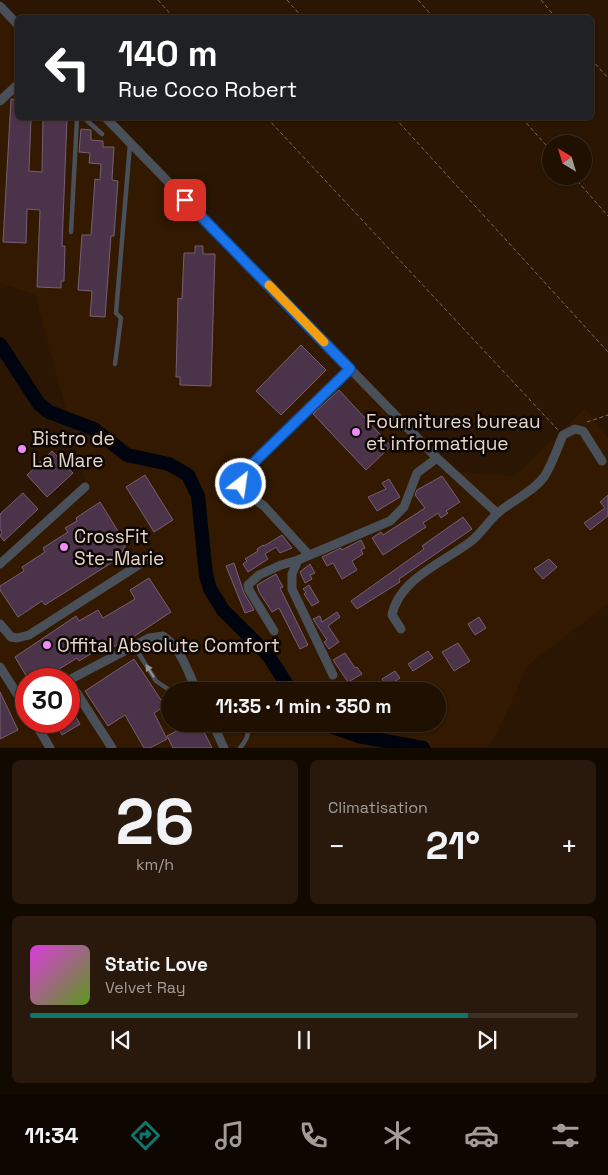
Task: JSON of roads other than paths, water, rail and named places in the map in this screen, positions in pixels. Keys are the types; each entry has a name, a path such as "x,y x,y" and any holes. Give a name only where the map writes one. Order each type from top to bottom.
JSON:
{"street":[{"path":"0,6 15,22"},
{"path":"0,101 15,87"},
{"path":"108,120 437,458 497,513"},
{"path":"308,554 264,506 246,495 242,490 241,477 350,369"},
{"path":"401,629 392,615 394,604 401,594 415,580 471,542 486,529 497,513 536,486 544,477 563,435 575,429 583,431 602,460"},
{"path":"274,631 249,590 248,585 259,575 390,520 404,507 417,473 437,458"},
{"path":"0,564 85,488"},
{"path":"0,624 11,637 17,638 28,635 151,557"},
{"path":"298,560 292,574 292,589 333,675"},
{"path":"80,674 134,646 156,636 163,636 172,641 192,682"},
{"path":"0,667 15,689"},
{"path":"80,697 112,748"},
{"path":"217,732 224,748"},
{"path":"41,733 50,748"}],"lane":[{"path":"71,232 77,120"},
{"path":"86,120 102,134"},
{"path":"115,364 121,318 116,313 130,144"},
{"path":"134,646 156,681 161,684"},
{"path":"240,748 247,739 249,732"}],"waterway":[{"path":"0,344 39,404 49,412 94,429 127,455 169,464 188,475 198,496 206,575 210,589 223,610 268,655 285,682"},
{"path":"347,732 358,736 423,748"}],"place":[{"name":"Fournitures bureau et informatique","path":"356,432"},
{"name":"Bistro de La Mare","path":"22,449"},
{"name":"CrossFit Ste-Marie","path":"64,547"},
{"name":"Offital Absolute Comfort","path":"47,645"}]}
